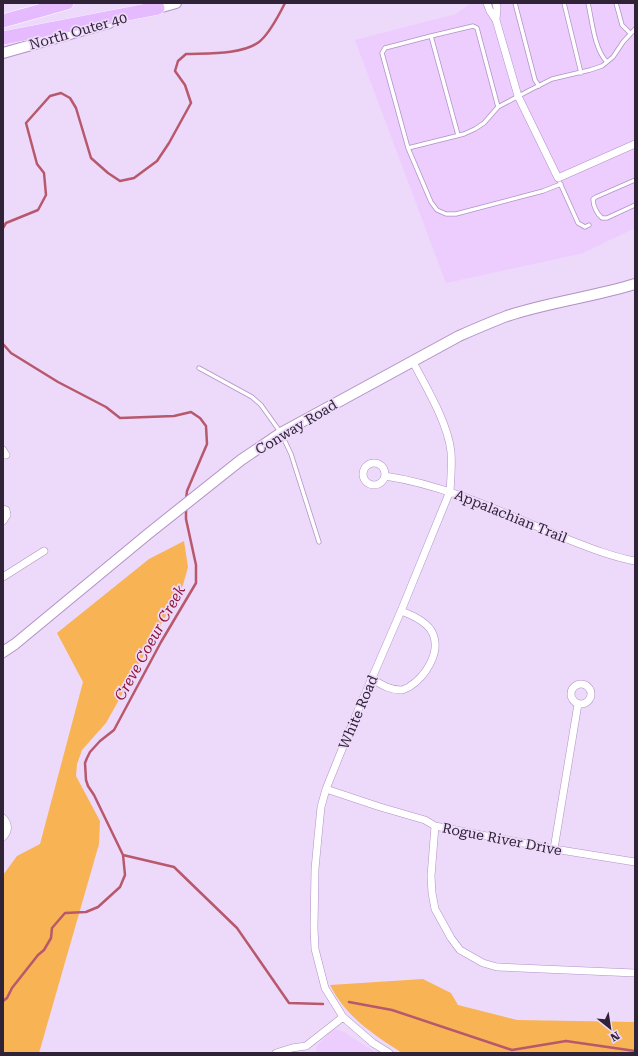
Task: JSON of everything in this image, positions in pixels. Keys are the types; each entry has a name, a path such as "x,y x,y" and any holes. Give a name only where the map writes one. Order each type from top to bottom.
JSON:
{"highway":[{"path":"3,21 67,3"},
{"path":"3,38 158,8"}],"street":[{"name":"North Outer 40","path":"3,53 176,3"},
{"path":"487,3 496,20 518,96 559,181 635,144"},
{"path":"496,3 496,20"},
{"name":"Conway Road","path":"3,652 15,644 221,476 281,433 477,328 508,316 635,284"},
{"name":"White Road","path":"388,1053 373,1043 343,1017 325,988 316,949 314,928 315,869 321,807 326,790 450,492 451,450 446,431 436,405 413,362"},
{"name":"Appalachian Trail","path":"385,476 450,492 602,553 635,561"},
{"path":"3,509 6,510 7,515 3,521"},
{"path":"3,577 44,551"},
{"path":"372,679 389,689 403,690 415,683 430,663 435,648 433,632 416,617 401,611"},
{"path":"554,849 578,704"},
{"name":"Rogue River Drive","path":"326,790 425,820 435,826 554,849 635,862"},
{"path":"3,818 7,822 8,826 7,833 3,837"},
{"path":"435,826 431,876 435,909 451,938 460,950 483,963 497,967 635,972"},
{"path":"276,1053 292,1048 308,1050 343,1017"}],"lane":[{"path":"516,3 535,80 539,86"},
{"path":"564,3 581,73"},
{"path":"588,3 598,46 602,57 607,62"},
{"path":"616,3 622,25 630,33"},
{"path":"498,107 477,28 473,26 385,48 382,53 408,148 431,202 437,210 446,214 456,214 536,193 559,181 578,223 585,227 589,225"},
{"path":"408,148 475,129 484,123 498,107 552,79 581,73 602,66 613,57 630,33 635,29"},
{"path":"431,36 458,135"},
{"path":"635,180 596,197 593,199 593,203 598,215 602,218 607,218 635,205"},
{"path":"198,368 252,397 261,405 281,433 290,454 319,542"}],"shaded area":[{"path":"471,3 635,3 635,228 583,253 446,283 355,40 456,14"},
{"path":"184,541 188,567 183,585 106,723 82,750 77,764 76,776 100,821 99,844 39,1053 3,1053 3,875 17,856 40,844 83,682 57,633 149,559"},
{"path":"423,979 451,993 458,1005 517,1020 635,1022 635,1053 402,1053 371,1032 352,1016 336,996 330,985"},
{"path":"336,1029 344,1032 376,1053 316,1053 317,1046 329,1033"}],"waterway":[{"name":"Creve Coeur Creek","path":"3,228 6,223 38,210 46,195 44,173 37,164 26,123 50,96 61,93 70,98 76,108 91,158 120,181 134,178 157,161 169,143 191,103 185,85 175,71 178,61 186,54 234,51 252,46 259,42 266,34 285,3"},
{"name":"Creve Coeur Creek","path":"3,344 11,353 58,382 106,407 120,418 174,416 191,412 200,418 206,426 207,444 187,491 186,500"},
{"name":"Creve Coeur Creek","path":"3,1001 7,998 12,988 38,955 44,950 51,938 52,928 65,913 86,912 98,907 120,887 125,875 123,855 94,795 88,786 86,780 85,763 90,752 100,741 114,730 161,642 196,583 196,565 186,519 186,507"},
{"path":"123,855 174,867 237,928 289,1003 323,1004"},
{"path":"349,1002 392,1010 512,1050 566,1041 635,1051"}]}
